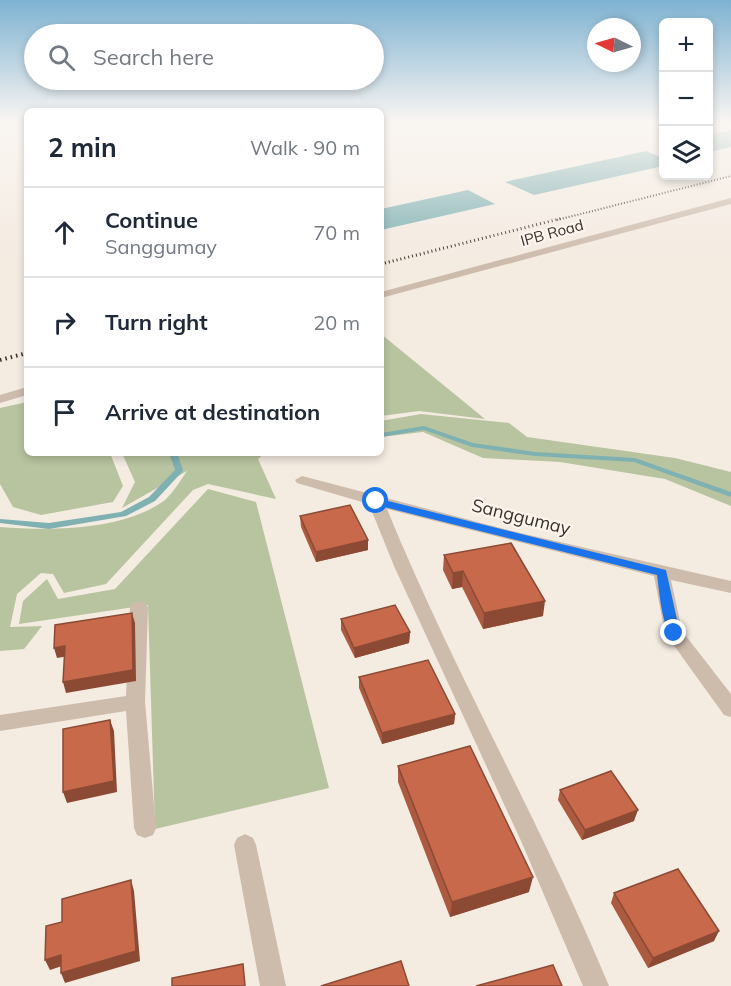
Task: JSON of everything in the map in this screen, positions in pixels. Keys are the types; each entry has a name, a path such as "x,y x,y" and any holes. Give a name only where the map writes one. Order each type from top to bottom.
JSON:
{"street":[{"name":"IPB Road","path":"384,294 731,201"},
{"path":"0,399 24,392"},
{"name":"Sanggumay","path":"302,480 376,501 731,587"},
{"path":"376,501 402,566 531,838 596,986"},
{"path":"662,572 666,602 674,633 731,709"},
{"path":"139,607 135,702 144,828"},
{"path":"0,723 135,702"},
{"path":"245,845 273,986"}],"green space":[{"path":"384,336 485,419 419,411 384,416"},
{"path":"24,403 24,456 111,456 123,486 113,502 41,515 13,507 0,484 0,408"},
{"path":"421,414 509,423 527,437 675,458 731,472 731,506 665,479 560,462 483,458 423,432 384,437 384,420"},
{"path":"123,456 262,456 258,459 276,499 208,484 193,490 106,584 64,593 53,574 41,573 17,594 10,627 42,626 24,649 0,651 0,527 41,529 86,527 129,518 165,500 187,471 122,508 135,482"},
{"path":"208,489 256,502 329,788 155,829 148,605 19,624 23,601 47,579 58,599 115,589"}],"water":[{"path":"564,169 650,169 534,195 505,182"},
{"path":"468,190 495,204 384,229 384,208"}],"building":[{"path":"350,505 368,540 316,552 300,516"},
{"path":"511,543 545,601 484,613 463,571 453,573 444,555"},
{"path":"395,605 410,632 354,648 341,619"},
{"path":"132,613 133,670 63,682 65,646 54,648 55,625"},
{"path":"428,660 455,714 382,733 359,677"},
{"path":"110,720 114,781 63,792 63,729"},
{"path":"470,746 533,877 452,902 398,766"},
{"path":"611,771 638,810 585,830 560,790"},
{"path":"678,869 719,931 653,958 614,893"},
{"path":"131,880 136,951 61,973 61,955 45,960 46,926 62,922 62,899"},
{"path":"401,961 409,986 321,986"},
{"path":"243,964 245,986 172,986 172,978"},
{"path":"553,965 562,986 476,986"}],"waterway":[{"path":"384,435 424,428 472,445 535,454 635,460 731,495"},
{"path":"0,521 49,526 123,514 152,499 179,470 174,456"}],"railway":[{"path":"557,220 731,176"},
{"path":"384,263 563,218"},
{"path":"0,360 24,354"}],"route":[{"path":"376,501 662,572 666,602 674,633"}]}
